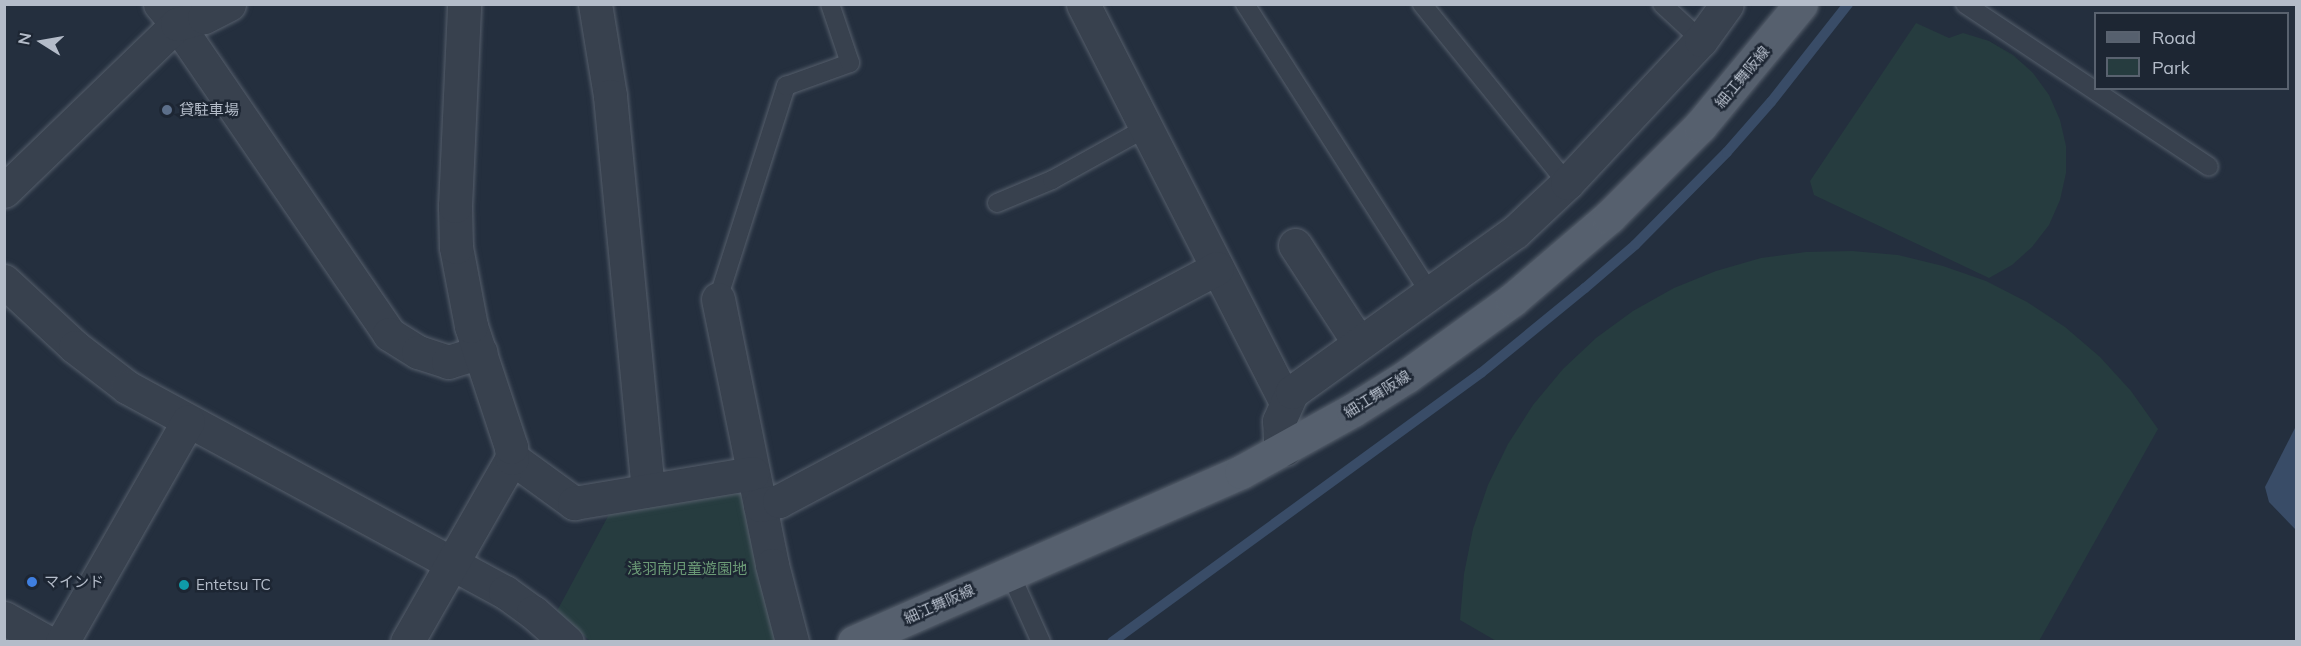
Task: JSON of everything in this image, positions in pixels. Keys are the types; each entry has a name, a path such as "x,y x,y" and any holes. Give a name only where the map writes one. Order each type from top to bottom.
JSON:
{"main road":[{"name":"細江舞阪線","path":"854,642 1241,472 1285,449 1407,376 1512,300 1561,260 1648,180 1700,126 1801,4"}],"street":[{"path":"168,14 204,18 229,4"},
{"path":"407,642 512,458 511,447 464,296 456,247 455,206 464,4"},
{"path":"595,4 610,96 648,490"},
{"path":"1083,4 1286,402"},
{"path":"1285,449 1280,438 1279,422 1292,392 1500,244 1567,183 1701,40 1727,4"},
{"path":"4,191 168,14"},
{"path":"168,14 389,334 418,352 448,362 480,352"},
{"path":"1295,244 1359,343"},
{"path":"760,505 778,501 1217,268"},
{"path":"4,281 75,347 109,375 188,421 505,592 533,612 567,642"},
{"path":"718,299 753,473 792,642"},
{"path":"62,642 188,421"},
{"path":"512,458 574,503 753,473"},
{"path":"4,618 47,642"}],"lane":[{"path":"718,299 786,86 850,63 830,4"},
{"path":"1245,4 1430,293"},
{"path":"1422,4 1567,183"},
{"path":"1662,4 1701,40"},
{"path":"1965,4 2209,167"},
{"path":"998,203 1052,180 1146,128"},
{"path":"1011,573 1041,642"}],"green space":[{"path":"1916,23 1949,38 1963,33 1989,41 2013,55 2033,73 2049,95 2060,120 2066,146 2066,173 2060,200 2049,225 2032,247 2012,265 1989,278 1814,195 1810,181"},
{"path":"1852,251 1898,255 1943,266 1986,281 2027,302 2065,327 2100,357 2131,391 2158,429 2039,641 1498,642 1460,620 1464,574 1473,529 1488,485 1508,444 1533,405 1563,369 1596,338 1633,311 1674,288 1716,271 1761,258 1806,252"},
{"name":"浅羽南児童遊園地","path":"745,485 780,639 773,642 590,641 557,611 613,507"}],"water":[{"path":"2296,426 2296,530 2269,502 2265,487"}],"waterway":[{"path":"1112,642 1481,373 1635,245 1727,152 1771,102 1848,4"}],"place":[{"name":"貸駐車場","path":"167,110"},
{"name":"マインド","path":"32,582"},
{"name":"Entetsu TC","path":"184,585"}]}
